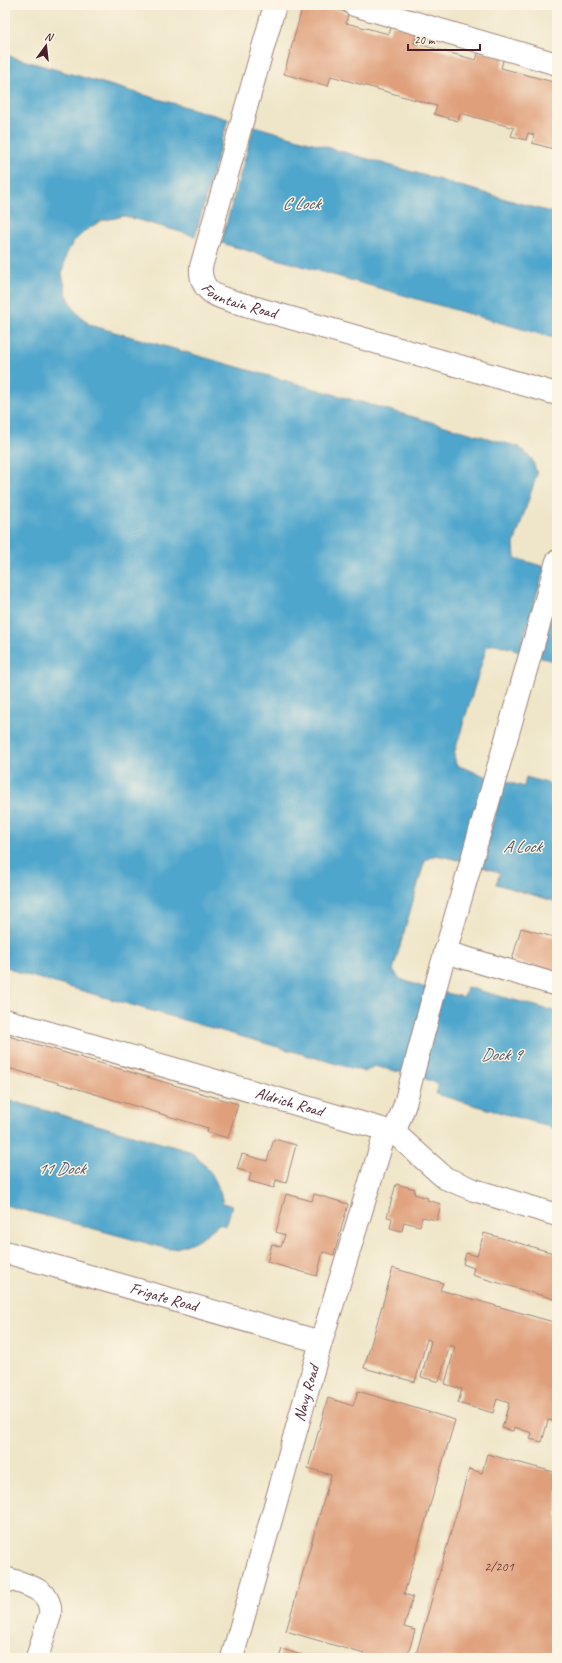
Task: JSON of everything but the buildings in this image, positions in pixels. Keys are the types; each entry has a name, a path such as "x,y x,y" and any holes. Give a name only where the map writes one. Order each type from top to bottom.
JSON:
{"lane":[{"name":"Fountain Road","path":"275,5 201,267 201,278 205,288 215,294 256,308 557,394"},
{"path":"354,5 557,64"},
{"name":"Navy Road","path":"232,1658 321,1342 390,1132 400,1120 413,1076 434,990 556,565"},
{"path":"445,952 557,985"},
{"name":"Aldrich Road","path":"5,1020 390,1132 445,1178 474,1190 557,1216"},
{"name":"Frigate Road","path":"5,1252 321,1342"},
{"path":"5,1578 36,1589 42,1592 48,1599 51,1609 50,1615 37,1658"}],"water":[{"path":"5,55 228,119 195,236 124,216 101,221 86,230 73,242 66,255 62,274 67,295 75,311 90,325 519,447 532,459 537,474 514,544 515,558 545,567 520,651 496,644 487,646 454,754 456,765 488,777 463,861 436,855 425,860 393,970 400,979 426,988 404,1073 374,1066 365,1072 20,973 5,966"},
{"name":"C Lock","path":"254,126 557,214 557,339 221,243"},
{"path":"557,597 557,662 539,657"},
{"name":"A Lock","path":"526,777 557,786 557,902 496,884 500,873 480,866 505,781 524,787"},
{"name":"Dock 9","path":"467,987 557,1012 557,1129 436,1094 439,1084 420,1077 442,992 464,997"},
{"name":"11 Dock","path":"5,1099 189,1151 202,1162 215,1180 223,1203 232,1206 226,1226 219,1224 196,1241 169,1249 5,1205"}]}
